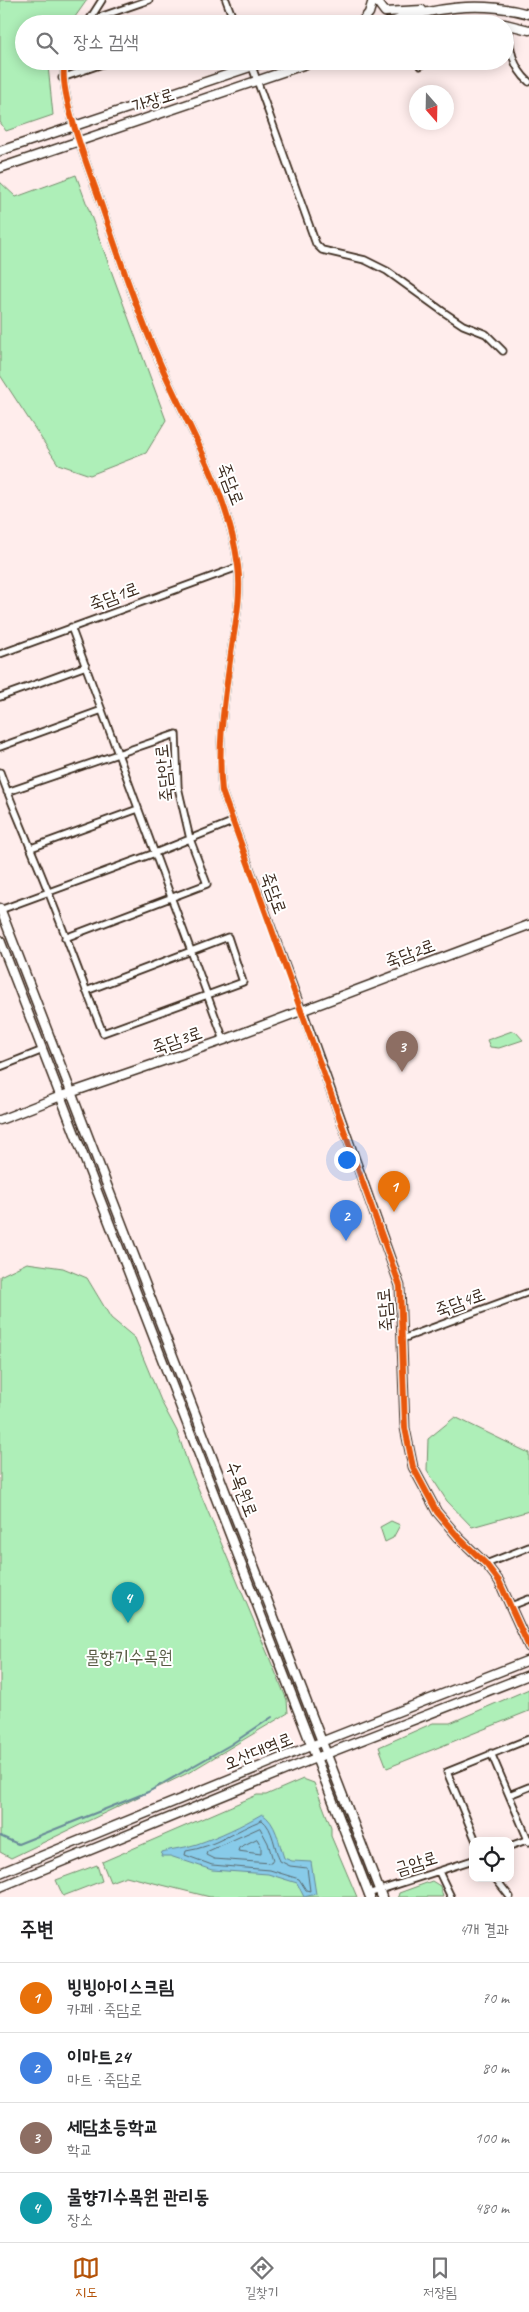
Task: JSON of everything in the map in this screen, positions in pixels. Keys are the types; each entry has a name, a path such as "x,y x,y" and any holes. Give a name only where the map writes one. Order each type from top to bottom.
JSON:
{"street":[{"path":"92,15 102,0"},
{"path":"109,15 149,0"},
{"path":"226,0 231,15"},
{"path":"367,15 375,0 385,12 434,10 496,4 529,14"},
{"path":"460,6 476,0"},
{"path":"416,15 434,10"},
{"path":"514,26 529,30"},
{"path":"514,61 516,68 529,82"},
{"path":"63,70 62,78 86,70"},
{"name":"가장로","path":"0,151 234,70"},
{"path":"253,70 316,244 322,250 364,260 387,271 463,325 486,334 503,352"},
{"name":"가장로","path":"0,168 288,70"},
{"name":"죽담로","path":"62,78 74,126 118,254 159,361 215,482 232,529 238,567 238,612 219,762 222,791 400,1286 405,1428 413,1467 437,1512 459,1538 486,1564 499,1581 529,1647"},
{"name":"죽담1로","path":"0,654 238,567"},
{"name":"죽담안로","path":"71,627 224,1040"},
{"path":"0,697 86,666"},
{"path":"0,747 102,710"},
{"name":"죽담안로","path":"7,792 176,734 178,787 190,839 207,884 65,938"},
{"path":"0,772 31,848 65,938 86,991 103,1033 244,982 228,937 86,991"},
{"name":"죽담안로","path":"31,848 138,809"},
{"path":"0,909 155,853 232,822"},
{"name":"수목원로","path":"0,909 328,1754 380,1893"},
{"name":"죽담2로","path":"302,1010 529,925"},
{"name":"수목원로","path":"0,940 369,1895"},
{"name":"죽담3로","path":"0,1120 61,1096 224,1040 302,1010"},
{"path":"0,1067 43,1050"},
{"name":"죽담4로","path":"402,1339 529,1292"},
{"path":"486,1564 529,1547"},
{"path":"511,1606 529,1599"},
{"name":"오산대역로","path":"0,1873 529,1660"},
{"name":"오산대역로","path":"0,1887 315,1758 529,1674"},
{"path":"474,1837 447,1772 529,1739"},
{"path":"491,1754 528,1840 514,1845"},
{"path":"509,1795 529,1787"},
{"name":"금암로","path":"369,1895 380,1893 469,1861"},
{"path":"439,1872 451,1897"},
{"path":"498,1882 510,1897"}],"green space":[{"path":"0,0 87,0 76,15 15,15 15,70 48,70 53,115 6,131 0,122"},
{"path":"76,175 166,420 146,453 90,475 58,464 0,375 0,182 16,197"},
{"path":"512,1031 516,1032 523,1040 499,1048 490,1047 487,1040"},
{"name":"물향기수목원","path":"27,1263 63,1268 87,1278 111,1318 135,1338 162,1403 177,1431 188,1464 287,1700 288,1713 188,1773 11,1858 0,1852 0,1276"},
{"path":"455,1417 529,1453 529,1511 472,1527 447,1501 427,1470 428,1439"},
{"path":"391,1521 400,1525 393,1538 385,1542 380,1527"},
{"path":"529,1689 529,1711 387,1768 379,1747 433,1723 450,1723"},
{"path":"303,1779 314,1783 331,1827 331,1836 357,1897 210,1897 126,1876 110,1882 102,1862 257,1795 266,1795"},
{"path":"97,1865 102,1881 63,1896 56,1880"},
{"path":"432,1881 440,1886 443,1897 398,1897 399,1893"}],"water":[{"path":"262,1814 274,1827 284,1858 292,1861 311,1862 316,1894 304,1897 297,1883 268,1874 212,1870 170,1856 161,1856 162,1852 214,1838"}],"waterway":[{"path":"0,1836 18,1844 148,1792 230,1745 272,1717"}],"cycle path":[{"path":"64,70 65,89 69,109 136,304 171,388 217,487 233,539 238,566 239,588 222,722 220,757 222,791 400,1286 405,1428 413,1467 437,1512 459,1538 486,1564 499,1581 529,1647"}],"place":[{"name":"세담초등학교","path":"402,1072"},
{"name":"빙빙아이스크림","path":"394,1212"},
{"name":"이마트24","path":"346,1241"},
{"name":"물향기수목원 관리동","path":"128,1623"}]}
